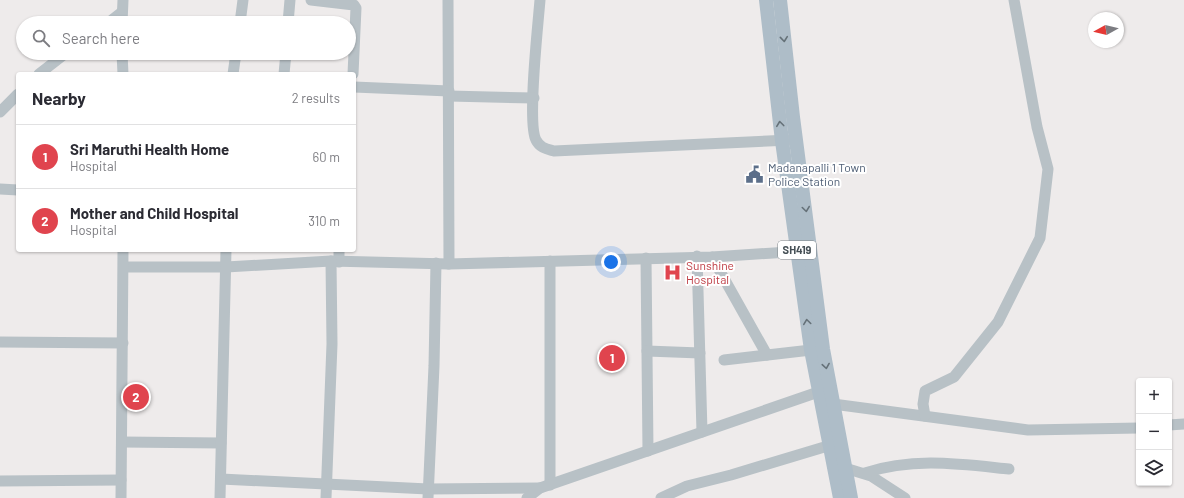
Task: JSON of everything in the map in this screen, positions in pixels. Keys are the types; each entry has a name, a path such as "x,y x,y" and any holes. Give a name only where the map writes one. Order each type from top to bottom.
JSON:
{"main road":[{"name":"SH419","path":"766,0 789,140 812,251 831,445 840,498"},
{"name":"SH419","path":"780,0 797,252 811,350 825,390 833,404 851,498"}],"street":[{"path":"122,16 123,0"},
{"path":"241,16 243,0"},
{"path":"289,16 290,0"},
{"path":"311,0 354,5 356,8 356,16"},
{"path":"448,0 449,264"},
{"path":"540,0 534,98 534,134 537,142 543,148 554,151 789,140"},
{"path":"924,416 923,404 925,391 954,377 998,322 1040,238 1048,169 1036,127 1014,0"},
{"path":"42,72 57,60"},
{"path":"122,60 123,72"},
{"path":"233,72 235,60"},
{"path":"284,72 285,60"},
{"path":"353,72 354,60"},
{"path":"356,87 534,98"},
{"path":"0,112 16,96"},
{"path":"0,189 16,190"},
{"path":"124,268 226,267 335,262 449,264 697,256 712,257 812,251"},
{"path":"121,498 124,252"},
{"path":"220,498 226,252"},
{"path":"326,498 335,262 338,252"},
{"path":"697,256 702,432"},
{"path":"712,257 767,356"},
{"path":"646,258 648,451"},
{"path":"545,486 550,261"},
{"path":"428,493 434,366 436,264"},
{"path":"0,342 123,343"},
{"path":"724,360 811,350"},
{"path":"647,351 700,353"},
{"path":"527,498 545,486 825,390"},
{"path":"833,404 1028,430 1136,428"},
{"path":"1172,426 1184,424"},
{"path":"122,442 221,443"},
{"path":"661,498 687,486 732,475 831,445"},
{"path":"865,473 891,466 924,462 1009,469"},
{"path":"845,468 865,473 905,498"},
{"path":"221,479 327,484 428,493 545,486"},
{"path":"0,481 121,480"}],"place":[{"name":"Madanapalli 1 Town Police Station","path":"755,175"},
{"name":"Sunshine Hospital","path":"673,273"},
{"name":"Sri Maruthi Health Home","path":"612,358"},
{"name":"Mother and Child Hospital","path":"136,397"}]}
